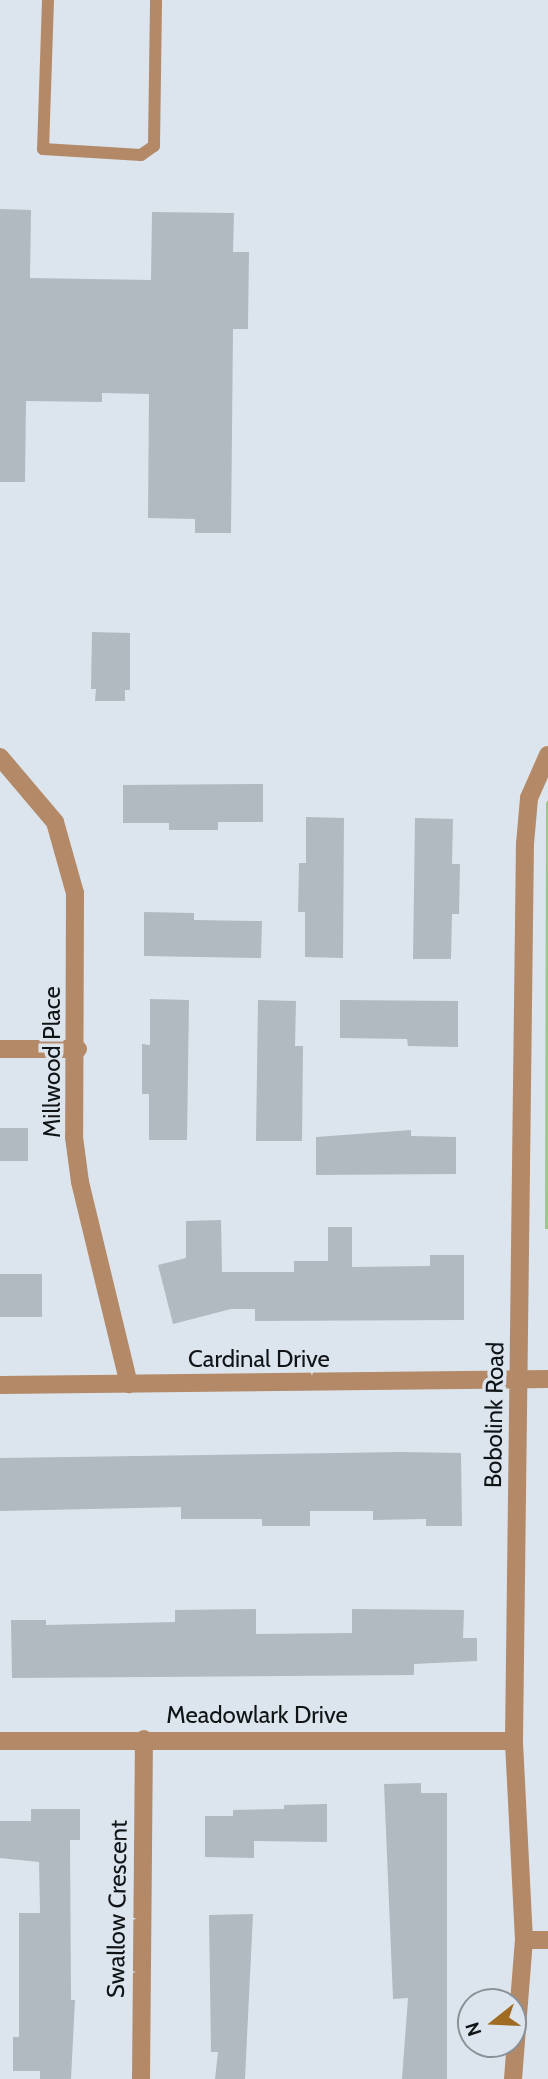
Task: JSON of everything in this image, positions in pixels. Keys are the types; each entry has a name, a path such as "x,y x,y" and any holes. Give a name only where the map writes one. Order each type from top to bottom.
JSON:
{"street":[{"name":"Bobolink Road","path":"513,2079 524,1940 514,1741 525,844 529,798 548,755"},
{"name":"Millwood Place","path":"0,757 55,822 75,893 78,1049 74,1137 80,1182 129,1384"},
{"path":"0,1049 78,1049"},
{"name":"Cardinal Drive","path":"0,1385 518,1382 548,1379"},
{"name":"Swallow Crescent","path":"141,2079 144,1739"},
{"name":"Meadowlark Drive","path":"0,1741 514,1741"},
{"path":"524,1940 548,1940"}],"lane":[{"path":"48,0 43,149 141,155 154,146 156,0"}],"green space":[{"path":"548,800 548,1229 545,1229 546,803"}],"building":[{"path":"0,209 31,210 30,278 151,280 152,212 234,213 233,252 249,252 248,329 233,329 231,533 195,533 195,519 148,518 149,394 102,393 102,402 26,401 25,482 0,482"},
{"path":"92,632 130,633 130,690 125,690 125,701 95,701 96,689 91,689"},
{"path":"263,784 263,822 218,822 218,830 169,830 169,823 123,823 123,785"},
{"path":"306,817 344,818 343,958 305,957 305,912 298,912 299,863 306,863"},
{"path":"415,818 453,819 452,864 460,864 459,914 452,914 451,959 413,959"},
{"path":"144,912 194,913 194,920 262,921 261,958 144,956"},
{"path":"150,999 189,1000 187,1140 149,1140 149,1094 142,1094 142,1044 150,1045"},
{"path":"258,1000 296,1001 295,1046 303,1046 302,1141 256,1141"},
{"path":"340,1000 458,1001 458,1047 408,1046 407,1039 340,1038"},
{"path":"0,1128 28,1128 28,1161 0,1161"},
{"path":"411,1130 411,1136 456,1137 456,1174 316,1175 316,1137"},
{"path":"221,1220 222,1272 294,1272 294,1261 328,1261 328,1227 352,1227 352,1267 430,1266 430,1255 464,1255 464,1320 255,1321 255,1309 231,1309 173,1324 158,1265 186,1258 186,1221"},
{"path":"0,1274 42,1274 42,1317 0,1317"},
{"path":"461,1453 462,1526 426,1526 426,1519 373,1520 373,1511 310,1511 310,1526 262,1526 262,1519 181,1519 181,1507 0,1511 0,1458"},
{"path":"256,1609 256,1634 352,1633 352,1609 464,1610 463,1638 477,1638 477,1661 414,1664 414,1675 12,1678 11,1620 46,1620 46,1625 175,1622 175,1610"},
{"path":"421,1783 421,1793 447,1793 447,2079 402,2079 408,1998 393,1999 384,1784"},
{"path":"327,1804 327,1842 254,1841 254,1858 205,1857 205,1816 233,1816 233,1810 284,1809 284,1805"},
{"path":"31,1809 80,1809 80,1840 70,1840 71,2000 75,2000 71,2079 40,2079 40,2071 13,2071 13,2037 19,2037 19,1913 40,1913 39,1862 0,1858 0,1821 31,1821"},
{"path":"253,1914 245,2079 215,2079 218,2052 211,2052 209,1915"}]}
